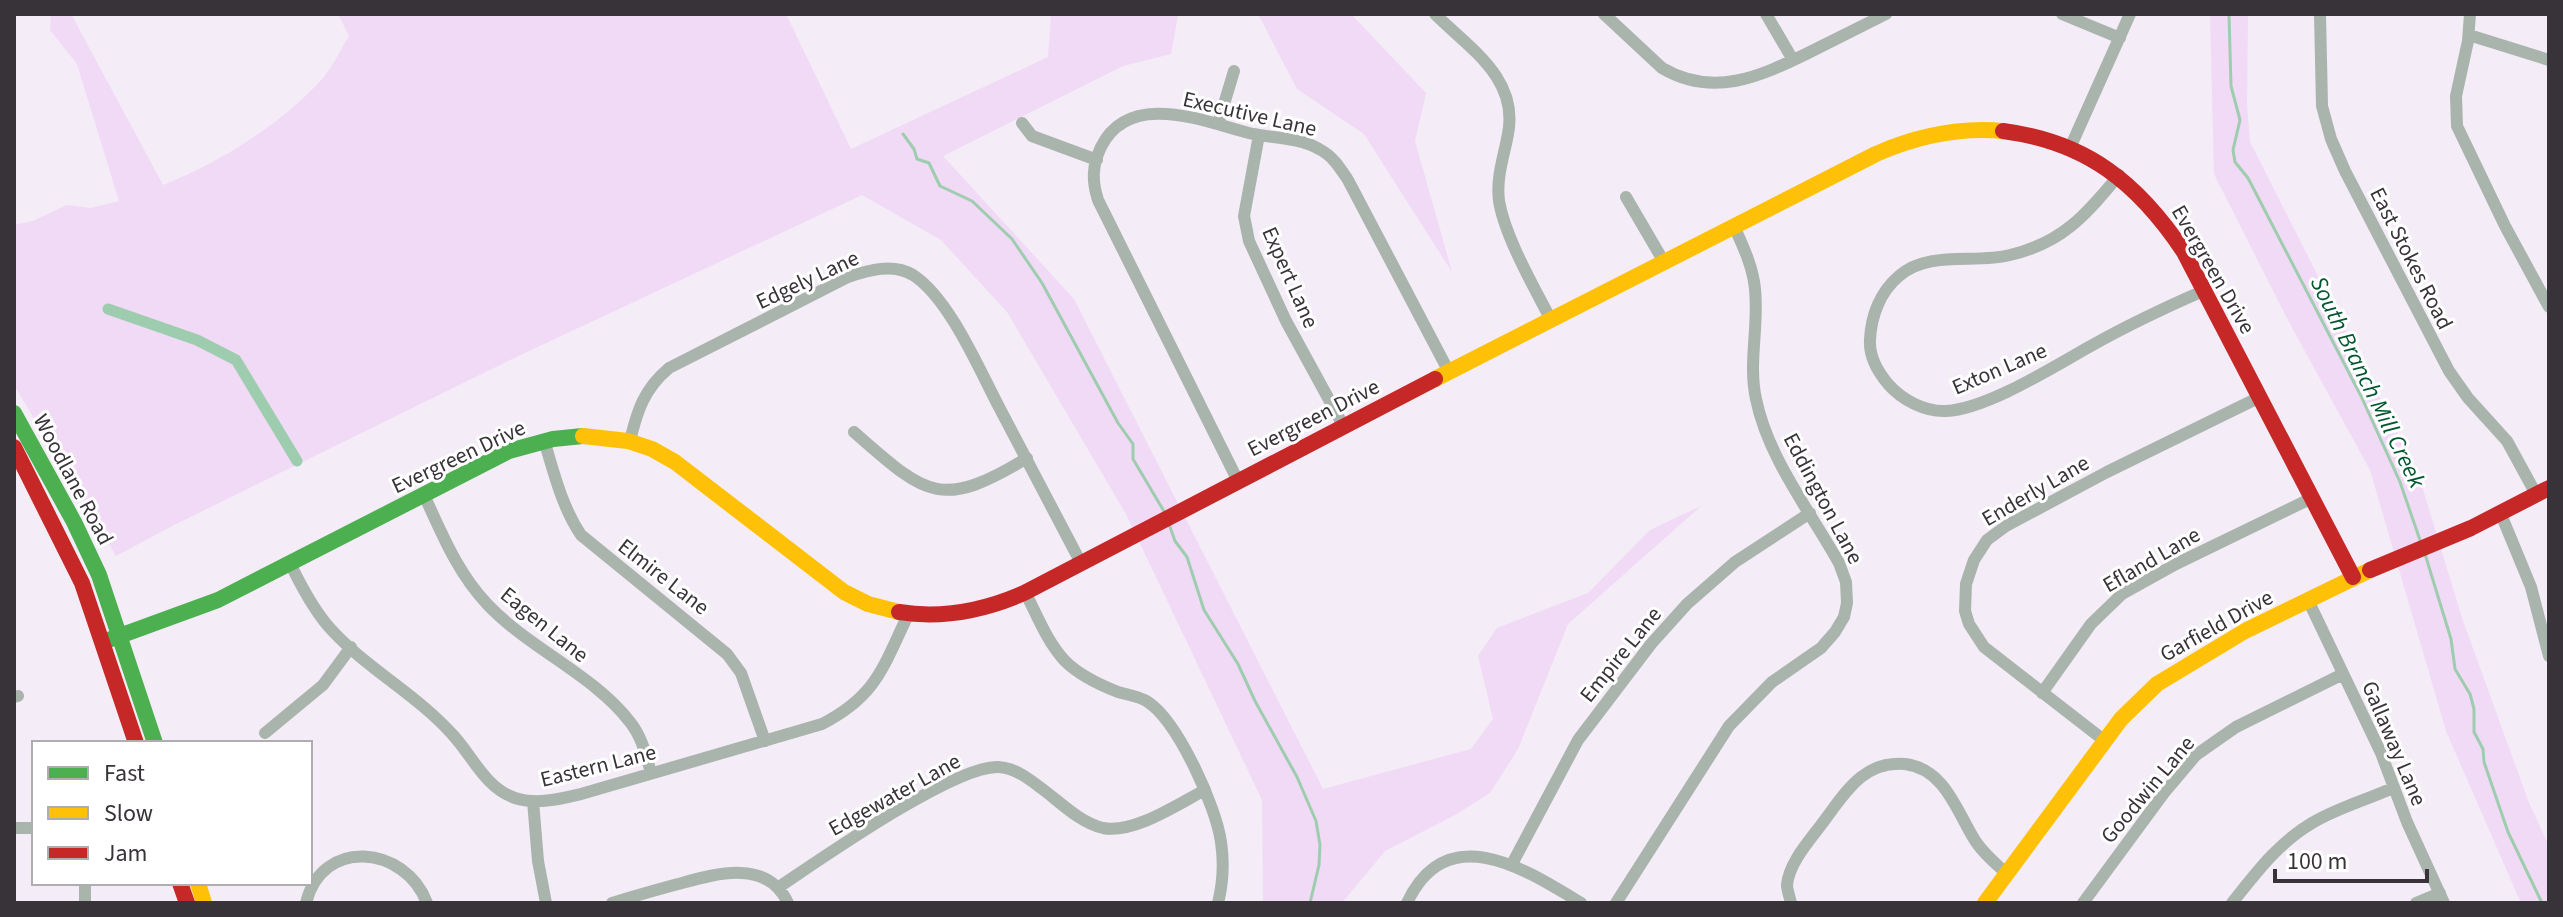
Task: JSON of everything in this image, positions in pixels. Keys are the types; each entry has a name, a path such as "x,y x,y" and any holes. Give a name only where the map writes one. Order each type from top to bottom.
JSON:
{"street":[{"path":"1435,14 1490,66 1506,92 1510,123 1500,170 1499,203 1510,234 1551,320"},
{"path":"1604,14 1662,68 1684,78 1710,84 1737,82 1763,74 1886,14"},
{"path":"1766,14 1793,60"},
{"path":"2062,14 2120,38"},
{"path":"2070,148 2130,14"},
{"name":"East Stokes Road","path":"2320,14 2320,89 2323,114 2331,139 2449,371 2468,398 2507,441 2543,491"},
{"path":"2470,14 2469,35 2456,96 2457,126 2505,226 2549,307"},
{"path":"2469,35 2549,60"},
{"path":"1218,124 1234,71"},
{"name":"Executive Lane","path":"1097,160 1106,138 1125,122 1149,114 1175,114 1312,145 1333,158 1341,169 1449,372"},
{"path":"1022,123 1032,136 1097,160 1092,172 1102,213 1238,481"},
{"name":"Evergreen Drive","path":"111,639 218,600 509,451 544,440 579,435 630,441 684,467 851,596 868,604 909,613 961,614 999,604 1872,155 1929,135 1966,130 1996,130 2025,135 2070,148 2119,175 2162,218 2184,252 2353,577"},
{"name":"Expert Lane","path":"1259,135 1244,216 1249,241 1286,321 1344,427"},
{"name":"Exton Lane","path":"2119,175 2071,229 2043,245 2008,256 1920,265 1900,275 1884,292 1873,316 1869,342 1871,355 1882,377 1899,395 1920,407 1957,410 2022,383 2167,306 2203,291"},
{"path":"1626,197 1664,262"},
{"name":"Eddington Lane","path":"1616,903 1729,726 1772,682 1821,648 1844,617 1847,603 1846,582 1839,563 1766,433 1756,401 1753,370 1755,291 1750,264 1734,226"},
{"name":"Edgely Lane","path":"630,441 642,397 669,368 848,277 890,268 914,276 943,306 969,348 1081,563"},
{"name":"Enderly Lane","path":"2105,741 1984,647 1969,624 1964,598 1966,584 1980,549 1995,532 2040,507 2260,397"},
{"name":"Woodlane Road","path":"14,413 95,566 111,639"},
{"path":"854,432 914,480 938,490 964,489 992,479 1027,458"},
{"name":"Elmire Lane","path":"544,440 567,509 581,535 727,654 741,673 765,741"},
{"name":"Woodlane Road","path":"14,447 111,639"},
{"name":"Garfield Drive","path":"1985,903 2105,741 2134,705 2157,684 2245,631 2353,577 2471,528 2543,491"},
{"name":"Eagen Lane","path":"424,495 447,547 470,584 502,619 622,713 639,737 651,773"},
{"name":"Efland Lane","path":"2042,693 2091,624 2122,594 2176,564 2312,498"},
{"path":"2500,512 2545,620 2549,656"},
{"name":"Empire Lane","path":"1512,864 1578,740 1651,644 1687,604 1735,562 1810,513"},
{"name":"Eastern Lane","path":"290,563 311,604 330,628 430,711 453,734 490,782 514,798 533,801 567,797 822,724 854,705 867,693 882,671 909,613"},
{"path":"1025,592 1049,638 1066,662 1104,686 1148,702 1166,720 1184,747 1205,790 1221,840 1222,880 1218,903"},
{"name":"Gallaway Lane","path":"2308,600 2381,753 2393,788 2442,898"},
{"path":"111,639 136,741"},
{"path":"111,639 154,741"},
{"path":"265,733 323,685 351,647"},
{"name":"Goodwin Lane","path":"2083,903 2196,755 2236,727 2343,674"},
{"path":"1791,903 1787,886 1794,865 1812,837 1855,781 1874,768 1891,764 1916,766 1936,777 1986,856 2006,873"},
{"name":"Edgewater Lane","path":"779,887 915,801 982,769 1008,768 1020,773 1078,815 1101,827 1127,827 1205,790"},
{"path":"2232,903 2266,860 2294,835 2325,816 2393,788"},
{"path":"533,801 538,861 546,903"},
{"path":"306,903 313,886 330,865 366,856 378,857 401,867 418,884 427,903"},
{"path":"1407,903 1417,883 1442,864 1470,857 1485,857 1512,864 1581,903"},
{"path":"612,903 724,873 753,874 779,887 788,903"},
{"path":"2416,903 2442,898"}],"shaded area":[{"path":"51,14 71,14 163,185 227,154 307,95 327,73 349,36 338,14 786,14 851,149 1048,57 1051,14 1189,14 1178,15 1171,54 1123,66 943,156 1074,299 1323,789 1471,749 1493,719 1478,656 1497,628 1588,593 1650,530 1701,506 1568,624 1518,749 1490,793 1457,814 1385,851 1342,903 1263,903 1262,800 1126,514 1007,312 941,240 862,195 510,360 116,556 14,385 14,225 33,221 67,205 91,208 119,201 77,64 50,30"},
{"path":"1258,14 1351,14 1426,93 1415,141 1452,272 1364,134 1297,89"},
{"path":"2210,14 2248,14 2247,105 2250,142 2418,473 2462,618 2529,803 2549,846 2549,903 2521,903 2446,731 2370,470 2290,324 2214,174"}],"waterway":[{"name":"South Branch Mill Creek","path":"2229,14 2231,86 2240,120 2233,150 2235,162 2248,178 2361,396 2400,482 2421,543"},
{"path":"903,134 917,159 929,163 940,186 972,201 1012,239 1042,283 1118,423 1133,444 1133,459 1165,513"},
{"path":"108,309 197,340 236,360 297,461"},
{"path":"1169,524 1175,541 1187,557 1204,610 1238,664 1297,777 1316,821 1319,865 1310,903"},
{"name":"South Branch Mill Creek","path":"2425,554 2451,639 2455,669 2470,694 2474,709 2474,732 2483,749 2484,762 2508,832 2542,903"}],"traffic: fast":[{"path":"14,413 74,522 99,575 154,741"},
{"path":"103,642 218,600 509,451 553,439 583,436"}],"traffic: slow":[{"path":"1435,379 1876,154 1938,134 1970,130 2003,131"},
{"path":"583,436 628,441 652,449 675,462 844,592 868,604 899,612"},
{"path":"1985,903 2121,719 2157,684 2245,631 2370,570"},
{"path":"199,885 204,903"}],"traffic: jam":[{"path":"2003,131 2060,145 2085,156 2129,186 2166,227 2184,252 2353,577"},
{"path":"899,612 931,615 963,612 1024,593 1435,379"},
{"path":"14,447 82,583 135,741"},
{"path":"2370,570 2471,528 2549,488"},
{"path":"181,885 187,903"}]}
